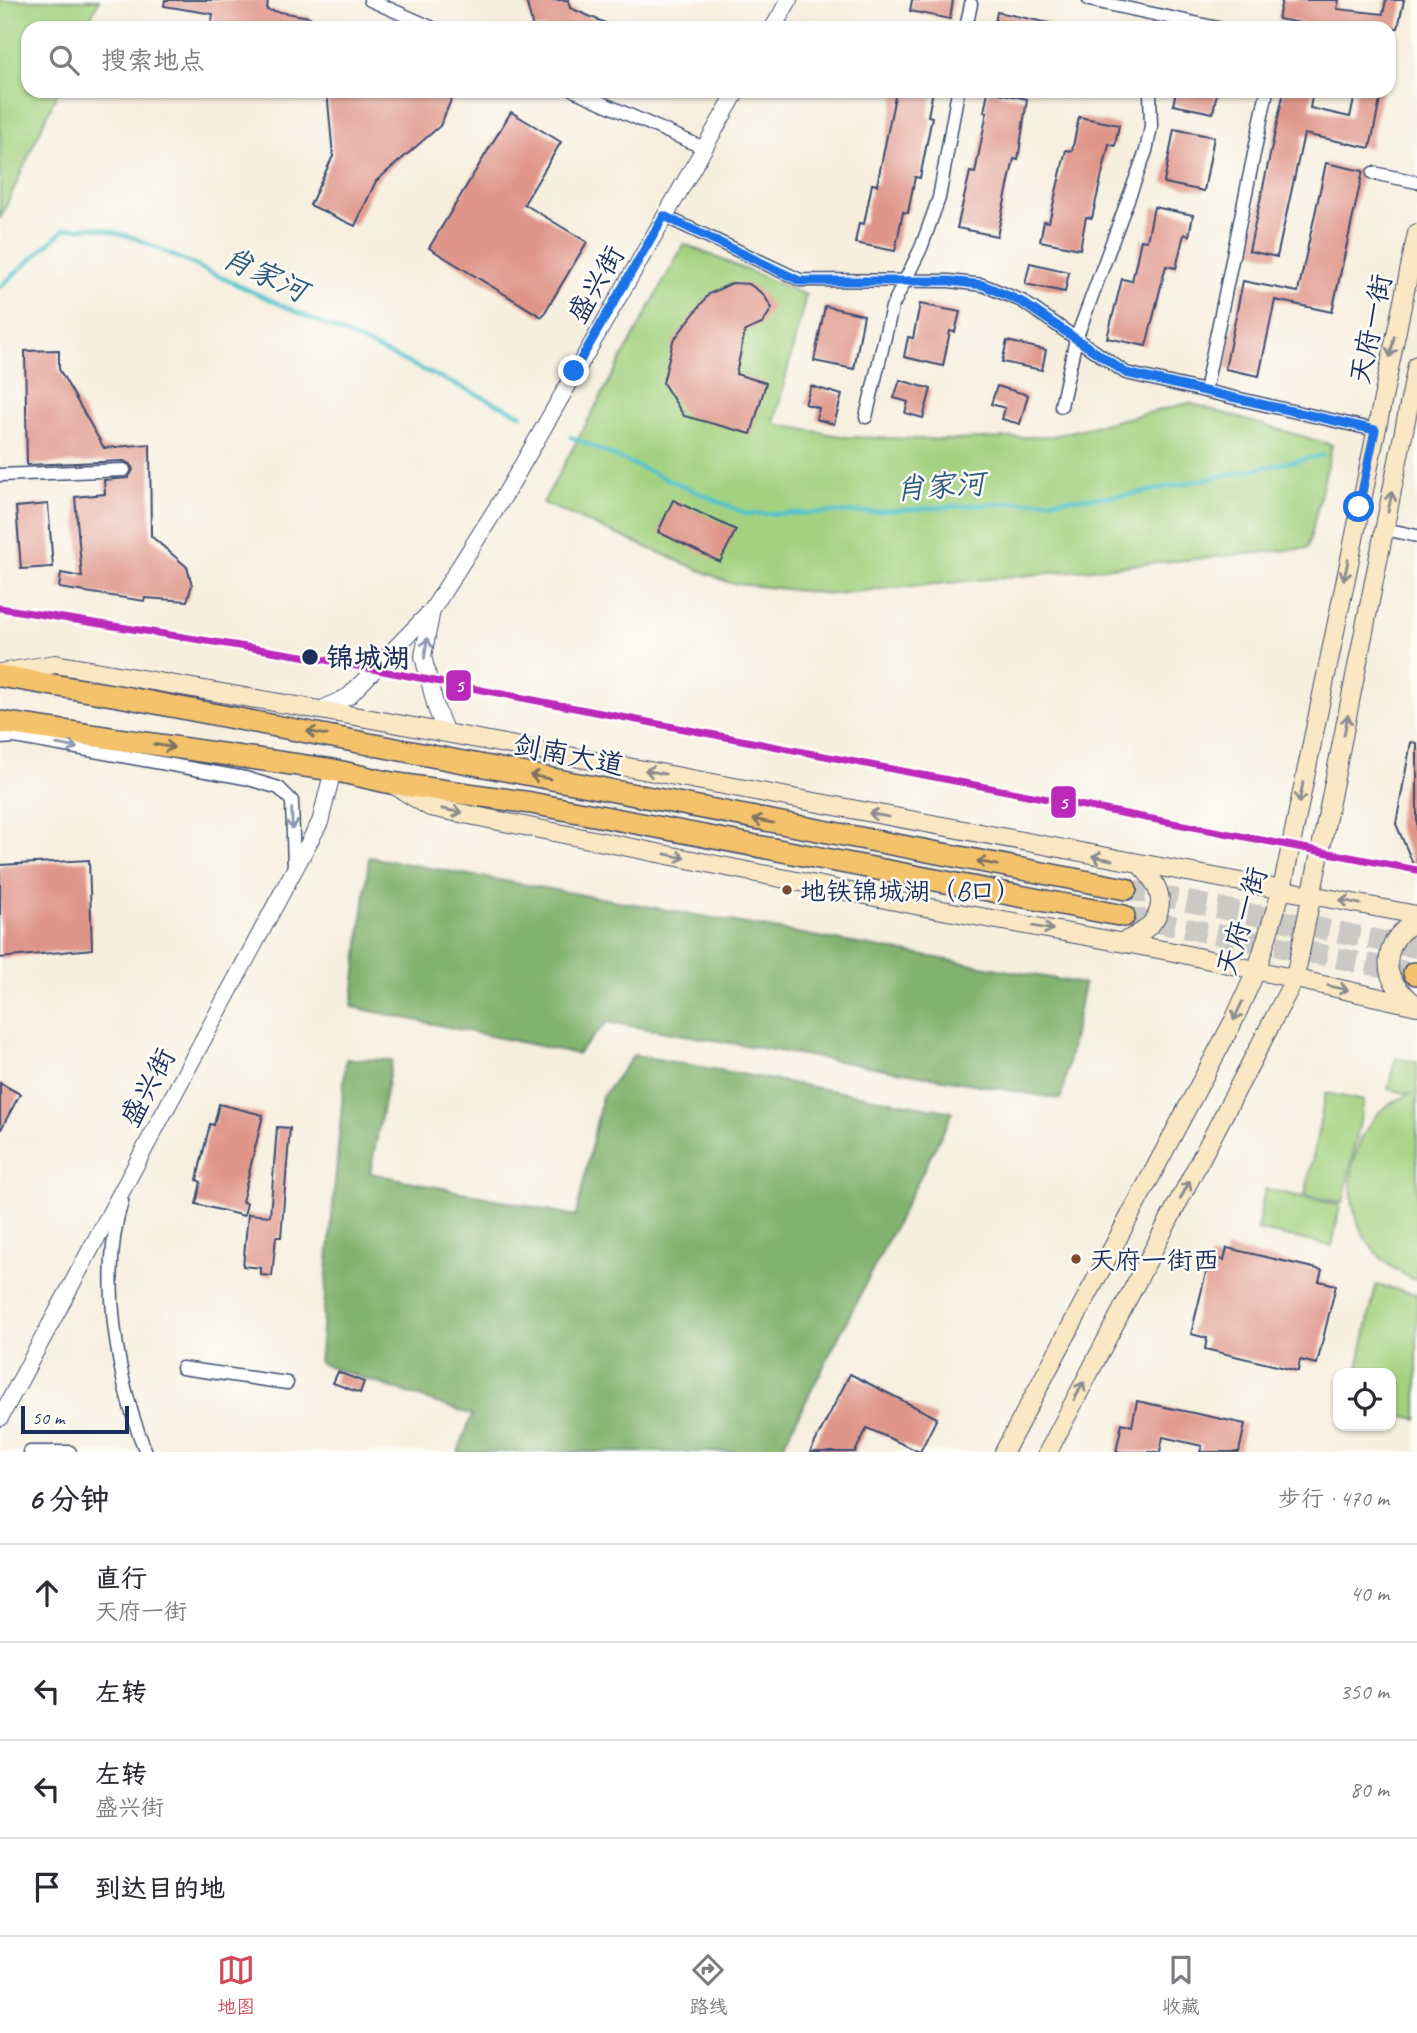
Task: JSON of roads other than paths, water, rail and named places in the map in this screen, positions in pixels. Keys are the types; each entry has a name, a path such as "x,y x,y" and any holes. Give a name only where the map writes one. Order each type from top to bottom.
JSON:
{"highway":[{"name":"剑南大道","path":"0,675 1126,889"},
{"name":"剑南大道","path":"0,722 332,770 391,783 531,803 1124,916"}],"main road":[{"name":"天府一街","path":"1004,1452 1234,1020 1257,969 1282,889 1417,233"},
{"name":"天府一街","path":"1048,1452 1295,978 1417,365"},
{"path":"0,675 55,664 446,733 1141,866 1313,894 1417,915"},
{"path":"391,783 430,807 920,906 1257,969 1417,1005"},
{"path":"1122,943 1143,934 1156,920 1161,902 1154,879 1141,866"},
{"path":"1417,924 1410,925 1393,940 1388,961 1392,980 1417,1005"}],"street":[{"path":"370,0 417,21"},
{"path":"777,21 789,0"},
{"path":"1089,0 1148,6 1196,21"},
{"path":"967,21 971,4"},
{"path":"591,98 704,148"},
{"name":"盛兴街","path":"432,610 506,493 733,98"},
{"path":"866,417 892,307 939,198 957,114 958,98"},
{"path":"1061,406 1076,339 1146,151 1151,127 1150,98"},
{"path":"1205,391 1266,98"},
{"path":"1373,173 1417,182"},
{"path":"664,216 790,278 983,285 1022,302 1126,373 1375,430"},
{"path":"0,475 124,470"},
{"path":"1385,529 1417,536"},
{"path":"320,710 349,696 432,610"},
{"path":"432,610 423,656 436,708 446,733"},
{"path":"0,738 15,737 245,778 279,788 292,801 294,869"},
{"name":"盛兴街","path":"146,1452 122,1364 111,1276 112,1240 129,1178 320,822 332,770"},
{"path":"0,1418 129,1178"},
{"path":"182,1368 287,1383"},
{"path":"30,1452 70,1452"}],"waterway":[{"name":"肖家河","path":"0,287 65,229 95,227 135,238 522,415"},
{"name":"肖家河","path":"571,437 747,514 871,512 1129,495 1324,455"}],"tunnel":[{"path":"1126,889 1417,948"},
{"path":"1124,916 1414,973"}],"place":[{"name":"锦城湖","path":"310,657"},
{"name":"地铁锦城湖（B口）","path":"787,890"},
{"name":"天府一街西","path":"1076,1259"}]}
